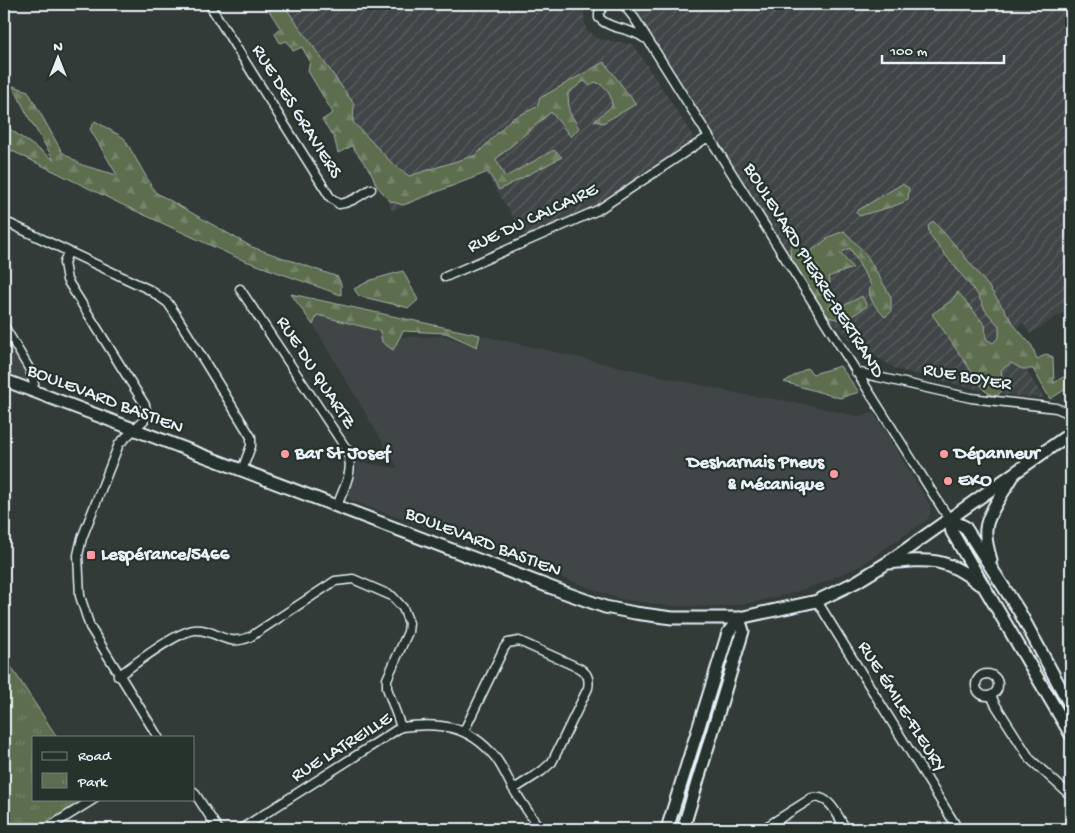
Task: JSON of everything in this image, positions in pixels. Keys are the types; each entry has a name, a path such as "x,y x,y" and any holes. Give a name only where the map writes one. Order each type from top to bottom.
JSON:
{"main road":[{"name":"BOULEVARD BASTIEN","path":"4,380 605,606 635,613 672,618 739,618 817,601 856,582 886,563 1071,433"},
{"path":"996,576 987,546 986,528 992,512 1014,473"},
{"name":"BOULEVARD PIERRE-BERTRAND","path":"949,519 965,527 1067,691 1071,707"},
{"name":"BOULEVARD PIERRE-BERTRAND","path":"949,519 952,532 1071,735"},
{"path":"886,563 918,560 935,561 964,572 988,592"},
{"path":"668,829 728,633 739,618"},
{"path":"683,829 743,631 739,618"}],"street":[{"name":"RUE DES GRAVIERS","path":"209,4 330,197 339,204 344,204 371,189"},
{"name":"BOULEVARD PIERRE-BERTRAND","path":"605,4 599,13 599,18 605,24 629,29 648,41"},
{"name":"BOULEVARD PIERRE-BERTRAND","path":"620,4 624,5 635,19 949,519"},
{"name":"RUE DU CALCAIRE","path":"445,277 598,210 708,137"},
{"path":"4,221 150,290 168,303 250,437 251,446 242,470"},
{"path":"68,252 64,262 67,280 145,404 146,410 144,419 119,444 82,538 78,555 80,596 90,627 118,676 157,736"},
{"name":"RUE DU QUARTZ","path":"240,289 347,450 350,459 350,470 337,506"},
{"path":"4,326 30,370 34,384 31,390"},
{"name":"RUE BOYER","path":"856,372 971,398 1056,408 1066,412 1071,418"},
{"path":"118,676 183,632 196,630 232,641 241,641 335,581 353,579 396,599 408,616 408,632 387,679 387,688 401,727"},
{"name":"RUE ÉMILE-FLEURY","path":"817,601 958,829"},
{"path":"464,731 508,643 519,641 585,672 589,678 588,688 552,762 542,771 514,789"},
{"path":"991,695 1030,759 1071,796"},
{"name":"RUE LATREILLE","path":"241,829 401,727 424,724 443,725 464,731 482,744 495,758 540,829"},
{"path":"195,794 218,829"},
{"path":"763,829 812,798 818,797 823,798 830,804 846,829"},
{"path":"46,829 92,800"}],"shaded area":[{"path":"273,4 589,4 584,9 586,29 599,39 633,44 693,136 692,143 595,206 525,237 486,173 392,211 374,163"},
{"path":"626,4 1071,4 1071,307 1030,334 1023,323 1004,335 1044,398 996,394 898,370 854,343 827,317"},
{"path":"317,315 404,337 445,336 477,347 480,335 740,394 795,402 857,416 874,413 930,505 931,513 928,519 860,566 825,582 793,593 756,602 721,607 668,606 620,599 350,500 347,495 358,466 357,462 398,468 313,325"},
{"path":"4,327 30,370 31,391 4,380"}],"green space":[{"path":"265,4 283,4 354,104 353,122 392,163 409,176 476,155 511,119 537,107 540,98 604,62 636,104 603,123 594,121 612,106 611,98 603,86 595,82 590,86 584,81 568,93 569,111 579,128 571,137 551,112 496,159 505,177 554,150 562,157 499,190 488,172 403,205 390,201 376,185 372,174 352,146 338,153 334,137 322,120 333,113 308,71 310,61 302,47 293,51 287,41 280,43 275,34 280,28"},
{"path":"13,86 28,91 62,152 82,165 117,175 90,129 95,121 124,138 155,192 252,247 338,277 341,284 341,295 240,259 4,147 4,125 54,160 29,118"},
{"path":"902,184 909,188 908,200 860,216 855,212"},
{"path":"933,221 958,248 989,287 1015,326 1032,346 1037,359 1047,354 1053,357 1054,383 1063,377 1071,382 1071,386 1050,399 1033,369 1022,369 1011,363 1001,370 1004,388 996,397 985,391 932,314 951,301 958,292 985,325 986,339 993,343 999,337 999,326 985,310 978,295 930,236 928,226"},
{"path":"844,231 866,254 891,297 891,312 885,317 873,302 870,294 871,285 850,248 840,253 853,268 828,277 830,283 826,289 836,310 862,296 867,306 845,321 828,317 808,292 792,263 790,249 793,241 806,255 831,236"},
{"path":"403,271 418,300 409,308 359,296 354,289 371,280"},
{"path":"291,294 480,335 477,347 446,333 403,331 393,350 382,342 380,331 317,315 313,325"},
{"path":"840,366 859,392 840,398 784,382 807,368 813,374"},
{"path":"4,656 56,736 32,736 32,800 92,800 46,829 4,829"}],"place":[{"name":"Bar St Josef","path":"285,454"},
{"name":"Dépanneur","path":"944,454"},
{"name":"Desharnais Pneus & Mécanique","path":"834,474"},
{"name":"EKO","path":"948,481"},
{"name":"Lespérance/5466","path":"91,555"}]}
